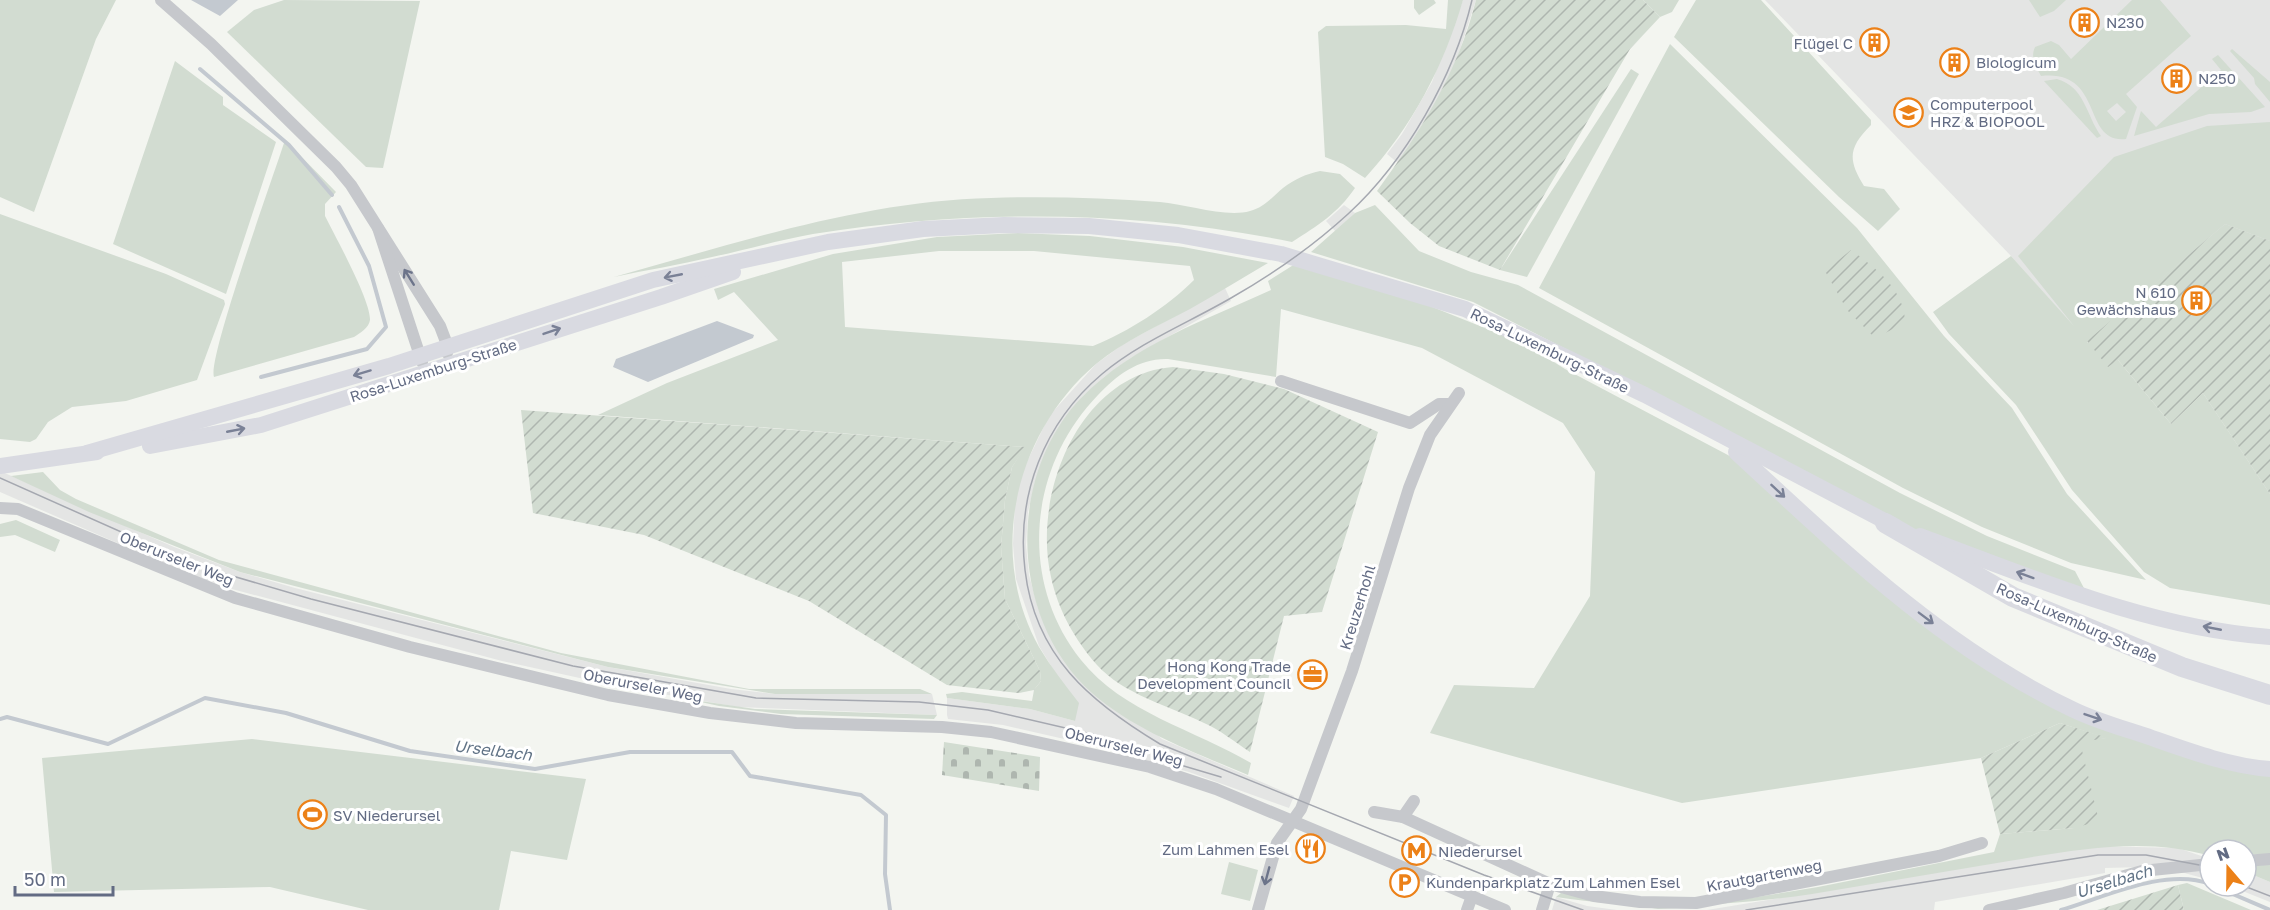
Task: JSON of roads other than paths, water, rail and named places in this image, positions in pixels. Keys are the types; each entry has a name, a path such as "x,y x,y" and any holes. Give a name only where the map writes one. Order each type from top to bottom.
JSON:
{"highway":[{"name":"Rosa-Luxemburg-Straße","path":"1885,523 2013,597 2171,663 2270,695"}],"main road":[{"name":"Rosa-Luxemburg-Straße","path":"87,453 448,347 653,280 828,242 923,228 1004,225 1089,226 1178,235 1273,253 1466,309 1645,395 1885,523"},
{"name":"Rosa-Luxemburg-Straße","path":"0,465 159,444 261,425 661,297 772,256"},
{"path":"1720,437 1878,582 1973,653 2075,711 2177,746 2254,768 2270,769"},
{"path":"1885,523 2097,601 2153,617 2270,637"}],"street":[{"path":"161,0 330,159 351,185 440,326 448,347 447,358 437,370 424,365 418,356 378,228"},
{"name":"Kreuzerhohl","path":"1281,381 1410,423 1439,404 1450,404"},
{"name":"Kreuzerhohl","path":"1258,910 1277,843 1301,809 1352,671 1409,489 1430,435 1460,393"},
{"name":"Oberurseler Weg","path":"0,508 18,509 235,598 410,647 608,695 710,713 786,722 942,727 991,732 1091,752 1187,777 1293,821"},
{"path":"1403,817 1414,801"},
{"name":"Krautgartenweg","path":"1374,812 1403,817 1550,884 1594,896 1640,902 1696,903 1939,856 1982,843"},
{"path":"1293,821 1505,910"},
{"path":"1989,910 2064,893 2142,871 2198,865"},
{"path":"1542,910 1550,884"},
{"path":"1467,910 1472,896"}],"waterway":[{"path":"200,69 289,145 332,195"},
{"path":"261,377 367,349 386,327 369,266 339,207"},
{"name":"Urselbach","path":"0,719 7,717 108,744 205,698 286,713 410,751 535,769 630,752 732,752 750,776 861,795 886,815 885,874 890,910"},
{"name":"Urselbach","path":"2061,910 2155,881 2174,879 2198,881"},
{"name":"Urselbach","path":"2242,898 2270,910"}],"tram line":[{"path":"1472,0 1453,58 1425,116 1408,143 1369,193 1334,226 1277,270 1132,352 1102,374 1064,415 1038,462 1030,488 1023,542 1025,570 1040,628 1070,674 1111,711 1160,744 1484,875 1583,910"},
{"path":"0,478 164,551 219,572 311,599 573,666 756,698 919,702 988,710 1100,736 1175,759"},
{"path":"1167,761 1221,777"},
{"path":"1746,910 2098,855 2146,855 2198,865"},
{"path":"2258,891 2270,896"}],"place":[{"name":"N230","path":"2085,22"},
{"name":"Flügel C","path":"1874,43"},
{"name":"Biologicum","path":"1955,62"},
{"name":"N250","path":"2177,78"},
{"name":"Computerpool HRZ & BIOPOOL","path":"1909,113"},
{"name":"N 610 Gewächshaus","path":"2197,301"},
{"name":"Hong Kong Trade Development Council","path":"1312,675"},
{"name":"SV Niederursel","path":"312,815"},
{"name":"Zum Lahmen Esel","path":"1310,849"},
{"name":"Niederursel","path":"1417,851"},
{"name":"Kundenparkplatz Zum Lahmen Esel","path":"1405,882"}]}
